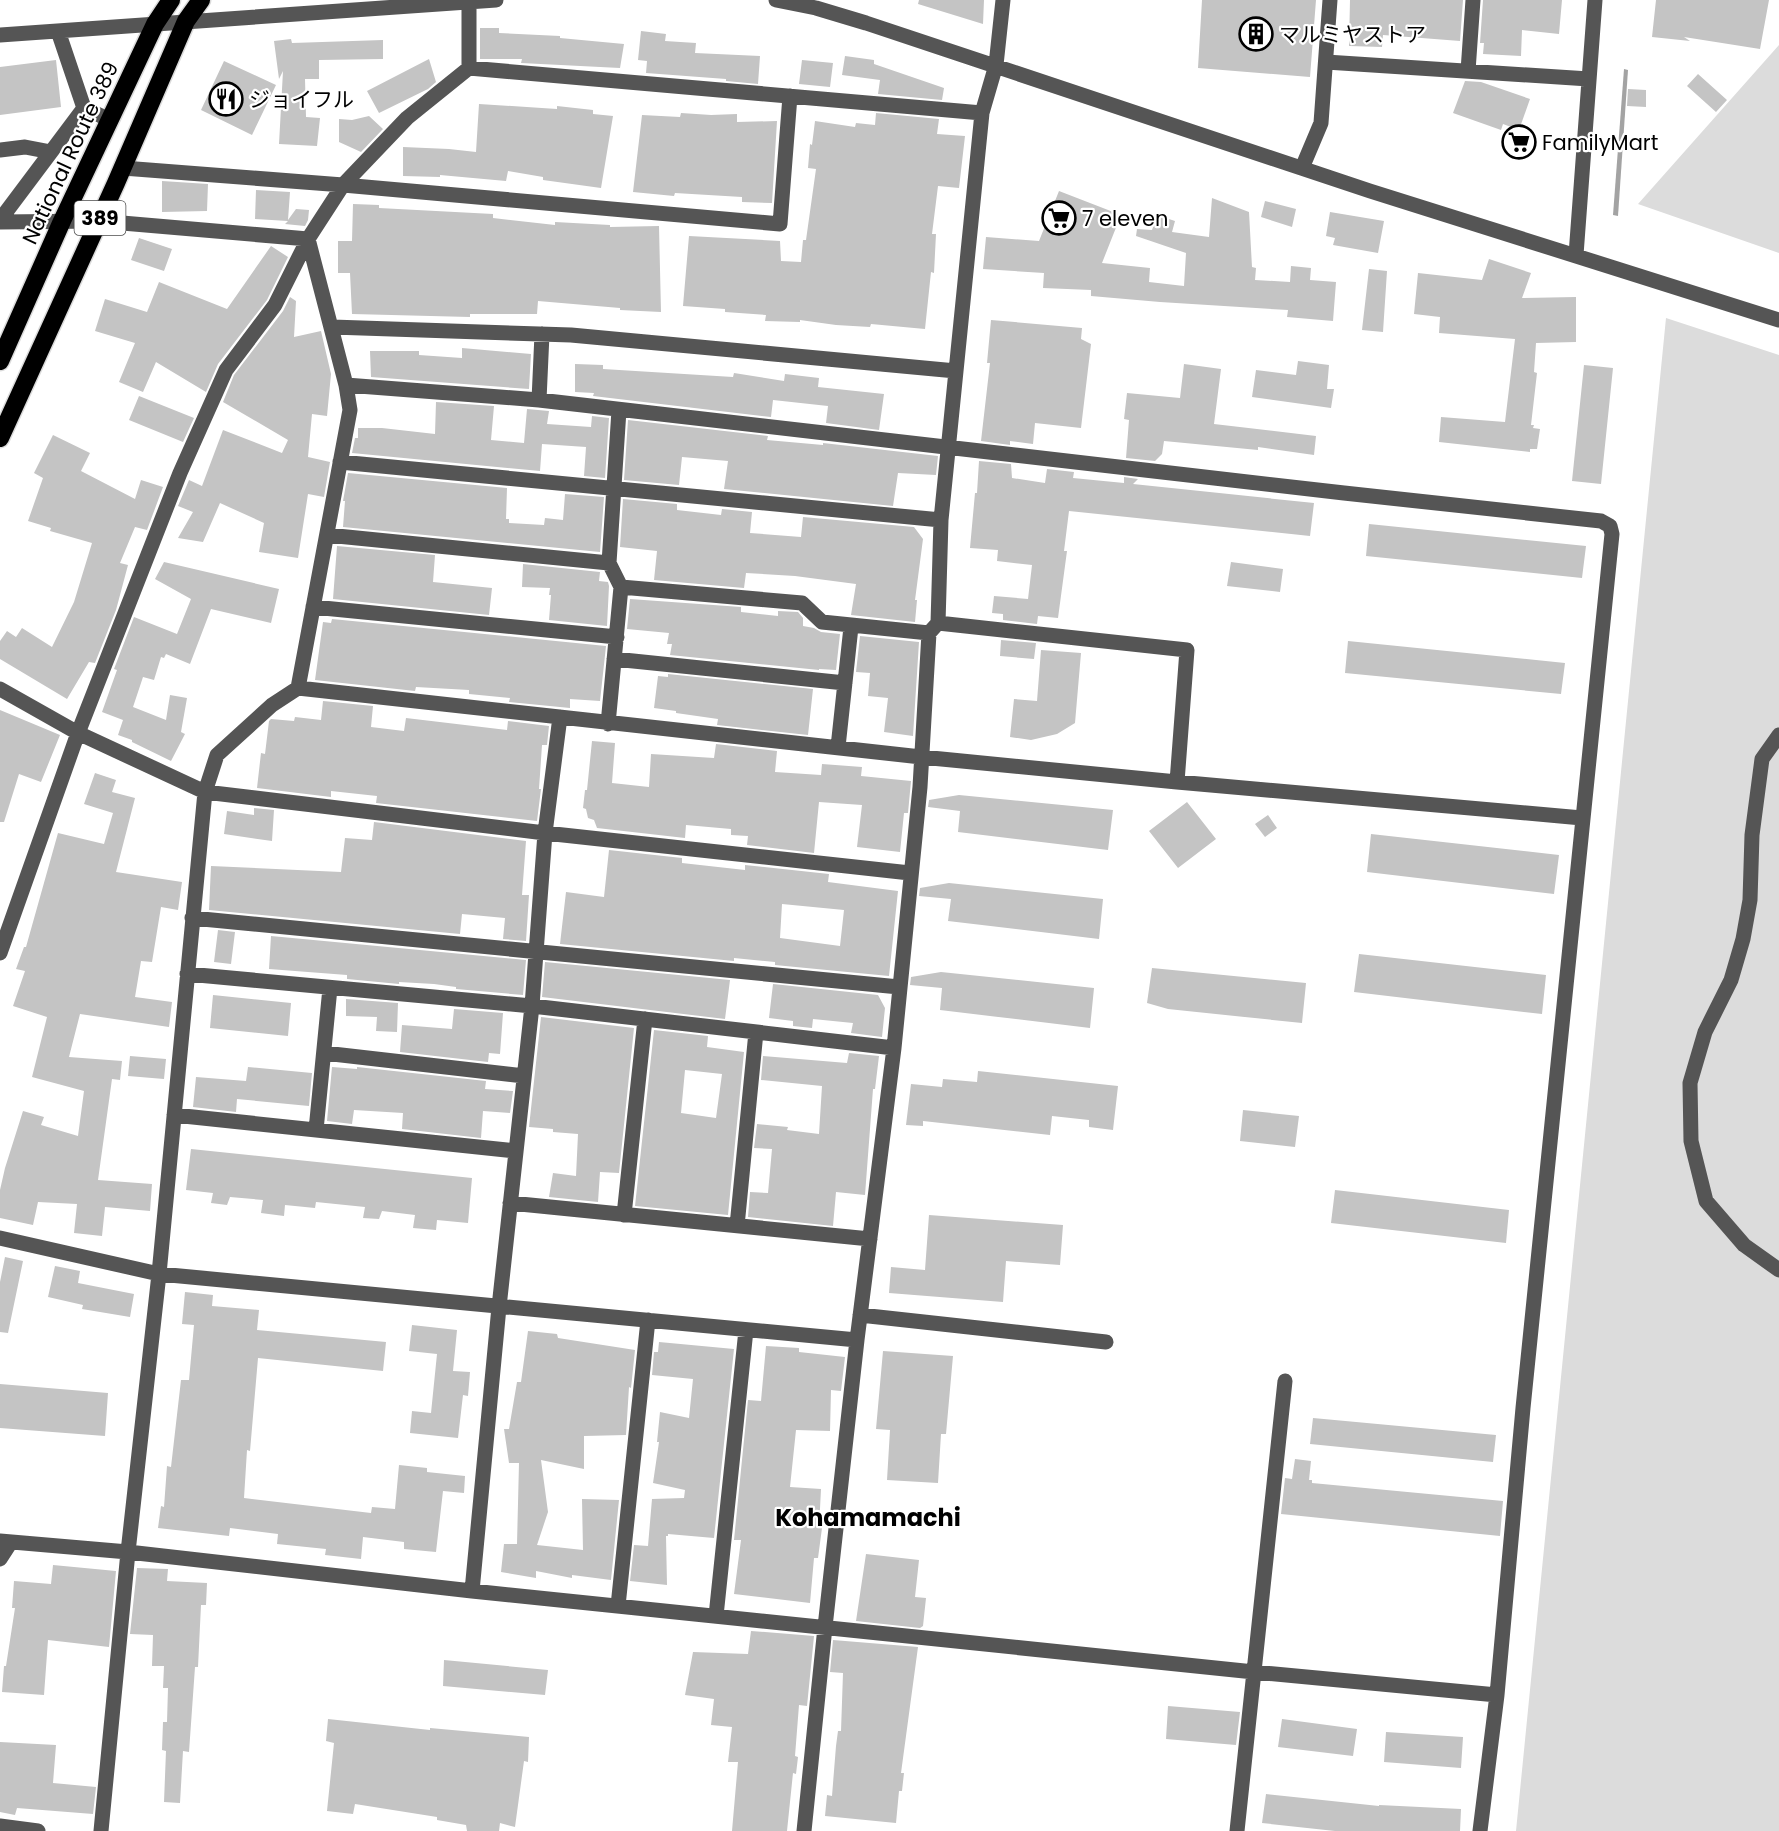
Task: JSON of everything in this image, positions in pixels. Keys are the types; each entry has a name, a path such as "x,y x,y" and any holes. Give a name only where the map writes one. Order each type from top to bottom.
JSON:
{"highway":[{"name":"National Route 389","path":"0,361 62,221 155,24 171,0"},
{"name":"389","path":"0,438 123,168 186,21 201,0"}],"street":[{"path":"0,35 155,24 366,4 496,0"},
{"path":"776,0 816,8 996,65 1302,168 1697,296 1779,320"},
{"path":"804,1831 857,1340 894,1048 934,628 941,520 982,113 996,65 1003,0"},
{"path":"1302,168 1321,123 1330,0"},
{"path":"1468,71 1473,0"},
{"path":"1576,255 1595,0"},
{"path":"469,2 469,68"},
{"path":"58,31 84,108 110,120"},
{"path":"1326,62 1589,79"},
{"path":"0,953 78,732 180,473 226,370 275,305 308,239 344,185 407,118 469,68 982,113"},
{"path":"123,168 344,185 780,224 789,96"},
{"path":"0,221 84,108"},
{"path":"0,150 25,147 51,152"},
{"path":"0,221 99,221 308,239"},
{"path":"298,688 350,410 332,327 308,239"},
{"path":"332,327 594,337 956,371"},
{"path":"539,400 542,334"},
{"path":"346,385 539,400 1600,520 1610,526 1612,534 1523,1408 1497,1695 1480,1831"},
{"path":"608,724 621,587 609,563 619,410"},
{"path":"340,462 941,520"},
{"path":"327,535 609,563"},
{"path":"621,587 802,603 822,622 851,627 934,628 1187,650 1177,782"},
{"path":"313,607 616,637"},
{"path":"838,747 851,627"},
{"path":"614,659 845,683"},
{"path":"101,1831 128,1552 159,1274 205,792 217,755 272,705 298,688 921,757 1582,818"},
{"path":"0,689 78,732 205,792 544,834 910,873"},
{"path":"472,1591 499,1307 532,1006 544,834 560,717"},
{"path":"1779,735 1762,759 1752,835 1750,900 1743,939 1731,980 1705,1032 1690,1083 1691,1141 1706,1201 1744,1245 1779,1270"},
{"path":"192,918 899,987"},
{"path":"187,974 532,1006 894,1048"},
{"path":"316,1130 330,988"},
{"path":"624,1215 645,1019"},
{"path":"737,1226 756,1032"},
{"path":"324,1053 524,1076"},
{"path":"174,1115 516,1151"},
{"path":"510,1203 870,1239"},
{"path":"0,1238 159,1274 857,1340"},
{"path":"860,1315 1106,1342"},
{"path":"618,1606 648,1320"},
{"path":"716,1616 746,1330"},
{"path":"1237,1831 1285,1380"},
{"path":"0,1559 6,1541 128,1552 472,1591 1497,1695"},
{"path":"0,1826 38,1831"}],"shaded area":[{"path":"1779,45 1779,253 1638,204"},
{"path":"1624,69 1628,70 1618,216 1613,215"},
{"path":"1666,318 1779,355 1779,1831 1516,1831"}],"building":[{"path":"919,0 984,0 983,24 918,4"},
{"name":"マルミヤストア","path":"1202,0 1316,0 1310,77 1198,68"},
{"path":"1350,0 1463,0 1460,41 1383,35 1382,47 1349,46"},
{"path":"1483,0 1562,0 1559,34 1522,30 1521,56 1483,54 1484,43 1480,43"},
{"path":"1656,0 1769,0 1760,49 1684,37 1690,41 1652,37"},
{"path":"480,28 499,28 499,33 560,36 560,38 624,44 620,68 521,63 522,59 480,59"},
{"path":"641,31 666,34 665,41 696,43 695,53 760,56 758,84 726,81 726,79 646,73 647,61 638,60"},
{"path":"291,39 292,43 383,40 383,59 319,60 319,79 305,79 306,117 320,118 317,146 279,144 283,71 279,79 274,41"},
{"path":"845,56 874,60 874,64 944,88 942,100 878,94 880,80 842,75"},
{"path":"429,59 436,82 428,89 379,113 367,91"},
{"path":"56,60 61,107 0,115 0,67"},
{"path":"802,60 833,63 830,87 799,84"},
{"path":"224,61 276,85 252,135 201,110"},
{"path":"1698,74 1727,100 1716,112 1687,86"},
{"path":"1465,81 1481,82 1530,99 1519,130 1503,124 1501,130 1453,113"},
{"path":"1628,89 1646,90 1646,107 1627,106"},
{"path":"479,104 557,109 557,106 593,110 593,114 613,116 601,188 543,180 543,177 508,171 506,181 440,175 440,177 403,176 403,147 476,152"},
{"path":"681,113 737,114 737,122 777,121 772,203 742,202 742,197 675,193 674,196 633,192 642,115 680,117"},
{"path":"876,113 939,119 937,134 965,136 959,188 938,186 932,234 936,234 934,273 931,272 925,329 871,324 870,327 836,325 800,320 800,322 765,321 766,315 683,306 689,236 780,241 781,261 801,262 816,169 808,168 815,121 855,127 856,123 875,125"},
{"path":"369,116 383,129 361,152 339,142 339,119 352,120"},
{"path":"162,181 208,184 207,211 162,212"},
{"path":"256,190 290,192 288,220 296,209 309,210 305,226 285,224 288,221 255,219"},
{"path":"1059,191 1121,215 1102,263 1150,268 1149,282 1184,286 1186,253 1136,236 1137,229 1152,230 1157,215 1175,221 1172,232 1209,237 1212,198 1249,212 1252,267 1256,268 1255,280 1290,282 1291,266 1311,268 1310,280 1336,282 1333,321 1287,317 1288,310 1091,296 1091,290 1043,288 1044,273 983,269 986,237 1039,241"},
{"path":"1265,201 1296,209 1292,227 1261,217"},
{"path":"353,204 379,205 379,208 493,214 493,218 555,225 555,222 610,225 610,227 659,226 661,312 538,301 537,314 470,314 470,317 352,314 350,273 338,273 338,241 352,241"},
{"path":"1330,212 1384,221 1378,253 1333,245 1335,238 1326,236"},
{"path":"139,238 172,249 164,271 131,260"},
{"path":"271,246 288,257 267,300 218,364 206,392 156,362 143,392 119,382 135,343 95,331 105,299 147,312 159,282 227,309"},
{"path":"1489,259 1531,273 1522,298 1576,297 1576,342 1536,343 1534,372 1537,373 1531,425 1534,425 1533,428 1540,429 1537,449 1530,449 1530,452 1439,442 1441,417 1505,422 1515,339 1439,333 1440,317 1414,314 1418,273 1482,280"},
{"path":"1369,269 1387,271 1383,332 1362,330"},
{"path":"290,297 296,301 294,337 321,331 331,374 327,416 312,414 308,457 330,462 324,497 308,494 298,558 259,552 264,523 220,503 203,542 178,538 193,512 178,506 189,480 202,486 223,430 282,453 288,440 223,402 234,375 283,311"},
{"path":"991,320 1082,328 1081,339 1091,344 1081,428 1035,423 1033,444 1010,441 1010,445 981,441 990,363 987,363"},
{"path":"462,348 531,354 529,389 371,377 370,351 419,351 419,355 462,358"},
{"path":"1298,361 1329,365 1327,389 1334,389 1331,408 1252,397 1256,370 1296,375"},
{"path":"575,364 603,365 603,369 733,377 734,373 784,381 785,374 819,378 818,387 884,394 879,430 826,423 828,406 773,400 771,417 593,396 594,393 575,392"},
{"path":"1184,364 1221,369 1214,424 1316,436 1314,455 1258,447 1258,450 1164,441 1162,454 1155,461 1126,458 1129,420 1124,419 1127,393 1180,398"},
{"path":"1584,365 1613,368 1601,484 1572,481"},
{"path":"139,396 194,418 183,442 129,420"},
{"path":"436,402 494,406 491,440 524,443 527,409 549,411 547,424 591,427 592,416 609,418 605,478 584,476 586,447 542,444 540,471 352,453 355,438 358,438 358,428 382,428 435,434"},
{"path":"628,420 768,436 767,440 823,445 823,443 938,456 936,475 898,473 893,506 724,489 728,461 682,457 679,485 624,480"},
{"path":"53,435 90,453 81,471 135,499 141,480 163,487 147,530 135,527 120,563 128,565 116,610 95,663 89,662 67,699 0,659 0,641 7,631 16,637 22,628 52,647 74,602 92,543 50,531 51,528 28,521 43,478 34,473"},
{"path":"979,461 1011,464 1012,478 1045,483 1047,469 1074,472 1073,478 1124,483 1124,477 1138,479 1133,484 1314,503 1310,536 1069,511 1064,551 1067,551 1058,618 1038,616 1037,624 1003,620 1003,614 992,613 994,596 1028,599 1032,565 997,561 998,550 970,548"},
{"path":"348,473 507,488 506,519 509,519 509,523 544,525 545,518 563,520 565,494 604,497 600,552 343,527 345,501 343,501"},
{"path":"623,499 677,504 677,510 721,515 722,509 752,512 750,533 801,537 803,517 914,527 923,539 915,600 917,600 915,622 851,615 856,584 795,576 746,573 744,588 654,580 657,551 620,547"},
{"path":"1369,524 1586,546 1582,578 1366,556"},
{"path":"337,546 435,555 433,582 492,588 489,615 333,599"},
{"path":"164,562 279,589 271,623 211,609 190,664 166,654 164,658 161,657 154,680 143,677 133,707 166,720 170,695 187,698 181,732 185,734 171,761 118,735 123,720 102,712 117,670 114,669 134,617 177,634 191,599 155,579"},
{"path":"1231,562 1283,569 1280,592 1227,586"},
{"path":"523,564 600,572 599,581 608,582 609,586 607,626 549,620 550,588 522,587"},
{"path":"630,599 741,607 741,612 778,616 778,611 798,612 803,618 803,626 821,632 840,634 836,670 670,655 672,644 667,644 669,633 627,629"},
{"path":"332,619 606,646 600,701 570,699 570,708 509,702 510,698 469,694 469,690 416,687 415,691 315,680 323,622 331,623"},
{"path":"860,636 919,642 913,736 884,732 888,698 868,696 870,673 856,672"},
{"path":"1001,640 1036,643 1034,659 1000,656"},
{"path":"1348,641 1565,663 1561,694 1345,673"},
{"path":"1041,650 1081,653 1075,723 1057,734 1031,740 1010,737 1014,699 1037,701"},
{"path":"668,674 813,689 808,735 717,725 718,719 654,708 658,676 668,677"},
{"path":"323,701 373,706 371,727 404,731 406,718 507,730 508,721 549,726 547,745 542,745 539,789 541,789 537,821 376,803 377,796 331,791 331,797 257,788 261,753 265,754 269,721 271,719 294,721 295,717 321,720"},
{"path":"0,710 60,735 41,782 19,774 4,822 0,822"},
{"path":"592,741 615,743 612,783 649,787 651,754 714,758 716,744 777,751 775,772 821,775 822,764 862,767 861,776 911,781 908,813 904,813 900,852 857,847 862,805 819,802 814,853 747,845 748,836 731,835 731,829 686,825 685,838 597,828 594,820 588,818 586,809 583,808"},
{"path":"95,773 116,780 112,792 135,798 116,872 182,882 178,910 161,907 152,962 141,961 135,997 172,1002 169,1027 80,1014 69,1057 122,1061 120,1080 112,1079 98,1180 152,1184 150,1211 105,1207 102,1236 74,1233 77,1204 38,1202 33,1225 0,1218 0,1190 23,1111 44,1117 41,1125 78,1136 84,1091 32,1077 47,1017 13,1006 25,971 16,969 24,947 26,947 58,833 104,844 113,813 84,804"},
{"path":"959,795 1113,810 1108,850 958,832 960,811 928,807 929,800"},
{"path":"1187,802 1216,839 1178,868 1149,831"},
{"path":"254,808 274,810 272,841 224,834 227,811 254,815"},
{"path":"1268,815 1277,828 1265,837 1255,824"},
{"path":"374,822 526,841 522,895 529,895 526,941 503,939 505,918 462,914 460,934 209,910 211,866 341,872 345,838 372,840"},
{"path":"1371,834 1559,855 1554,894 1367,872"},
{"path":"609,850 682,858 682,863 745,870 745,865 829,874 828,882 898,891 889,976 775,965 775,962 734,958 734,961 560,944 566,892 604,897","holes":["782,904 844,910 840,946 780,938"]},
{"path":"949,883 1103,899 1099,939 948,921 951,899 919,896 920,888"},
{"path":"218,930 235,932 231,964 214,962"},
{"path":"271,936 526,960 523,995 456,989 456,987 434,984 399,982 399,984 347,979 347,975 269,969"},
{"path":"1359,954 1546,975 1542,1014 1354,992"},
{"path":"545,962 730,980 725,1019 542,997"},
{"path":"1152,968 1306,983 1302,1023 1168,1009 1147,1003"},
{"path":"941,972 1094,988 1090,1028 940,1010 942,988 910,985 911,977"},
{"path":"773,984 878,995 885,1008 882,1037 851,1033 853,1023 813,1019 812,1028 793,1026 793,1021 769,1018"},
{"path":"213,995 291,1003 288,1036 210,1028"},
{"path":"346,999 398,1003 397,1032 376,1031 377,1017 346,1016"},
{"path":"454,1009 503,1013 500,1054 489,1053 488,1062 400,1052 402,1025 452,1029"},
{"path":"541,1017 634,1028 619,1173 600,1172 598,1202 549,1197 553,1173 576,1176 578,1134 529,1127"},
{"path":"654,1030 708,1036 707,1047 744,1052 728,1215 635,1206","holes":["685,1070 722,1074 716,1118 681,1113"]},
{"path":"849,1053 879,1056 875,1089 873,1089 865,1195 836,1192 833,1226 748,1217 750,1192 768,1193 772,1149 754,1148 757,1124 788,1127 787,1130 819,1134 822,1086 761,1080 763,1056 847,1063"},
{"path":"130,1056 166,1059 164,1079 128,1076"},
{"path":"248,1067 312,1073 309,1106 237,1099 236,1112 193,1107 196,1077 246,1081"},
{"path":"332,1067 357,1069 357,1067 486,1081 485,1089 513,1091 510,1113 483,1111 481,1138 402,1129 403,1113 354,1110 352,1124 327,1121"},
{"path":"978,1071 1118,1086 1113,1130 1089,1127 1089,1120 1052,1116 1050,1135 923,1121 923,1126 906,1125 911,1084 942,1087 943,1079 977,1082"},
{"path":"1243,1110 1299,1116 1295,1147 1240,1141"},
{"path":"191,1149 472,1178 468,1223 437,1220 436,1230 413,1228 415,1215 382,1211 379,1219 363,1218 365,1207 316,1202 315,1208 285,1205 284,1216 261,1213 263,1200 230,1197 227,1205 211,1203 213,1193 186,1190"},
{"path":"1335,1190 1509,1210 1506,1243 1331,1223"},
{"path":"929,1215 1063,1225 1060,1265 1006,1261 1003,1302 889,1293 891,1267 925,1270"},
{"path":"5,1257 23,1261 8,1333 0,1332 0,1282"},
{"path":"55,1266 80,1271 78,1283 134,1294 130,1317 82,1309 83,1305 48,1297"},
{"path":"185,1292 213,1295 212,1306 259,1310 257,1330 386,1342 383,1371 258,1358 244,1498 371,1513 372,1507 395,1509 399,1465 427,1468 427,1472 465,1476 464,1493 443,1491 436,1552 404,1549 404,1542 363,1537 361,1559 325,1555 326,1549 277,1544 278,1534 230,1528 229,1536 158,1528 161,1506 164,1507 167,1466 171,1467 181,1380 189,1380 194,1325 182,1324"},
{"path":"412,1325 457,1330 453,1371 470,1372 468,1396 463,1395 458,1438 410,1433 412,1411 431,1413 437,1354 409,1351"},
{"path":"528,1331 557,1334 558,1338 635,1350 631,1388 629,1387 626,1435 584,1436 584,1469 541,1460 548,1512 537,1545 583,1550 582,1499 619,1500 611,1580 572,1575 572,1578 536,1571 536,1578 501,1572 504,1544 517,1544 519,1463 509,1463 504,1429 509,1429 517,1382 521,1382"},
{"path":"659,1342 734,1349 714,1538 668,1534 666,1536 667,1585 630,1581 634,1545 648,1546 652,1499 684,1498 685,1490 653,1483 659,1442 657,1442 660,1412 689,1418 693,1379 652,1375 654,1352 658,1352"},
{"path":"766,1346 799,1348 799,1352 845,1357 841,1391 831,1390 830,1431 796,1430 790,1487 821,1489 819,1528 822,1528 818,1558 814,1558 810,1603 734,1594 741,1540 734,1540 748,1400 761,1401"},
{"path":"883,1351 953,1356 946,1434 941,1434 938,1483 887,1480 890,1430 876,1429"},
{"path":"0,1384 108,1393 105,1436 0,1428"},
{"path":"1313,1418 1496,1435 1493,1462 1310,1444"},
{"path":"1295,1459 1311,1461 1309,1480 1312,1480 1312,1483 1503,1501 1500,1536 1281,1514 1285,1478 1292,1479"},
{"path":"866,1554 919,1560 915,1597 926,1598 923,1626 920,1628 856,1621"},
{"path":"53,1565 116,1571 109,1647 48,1640 44,1695 2,1692 4,1666 6,1666 15,1608 12,1608 14,1581 51,1584"},
{"path":"137,1568 168,1569 167,1581 207,1583 206,1605 201,1605 198,1667 195,1667 189,1752 183,1751 180,1803 164,1802 166,1751 162,1750 163,1722 167,1722 168,1688 163,1688 164,1666 152,1666 153,1635 130,1634"},
{"path":"751,1631 814,1636 807,1706 799,1705 795,1756 798,1757 796,1774 793,1773 787,1831 732,1831 738,1762 728,1762 732,1727 711,1725 714,1699 685,1695 693,1652 748,1654"},
{"path":"833,1640 918,1647 901,1773 904,1773 902,1791 899,1791 896,1823 825,1816 827,1795 832,1796 838,1731 841,1731 843,1673 830,1672"},
{"path":"444,1660 548,1670 545,1695 443,1686"},
{"path":"1168,1706 1240,1712 1236,1745 1166,1739"},
{"path":"328,1719 430,1730 430,1728 529,1737 528,1762 524,1761 515,1827 500,1823 499,1831 467,1831 466,1825 437,1820 437,1817 355,1804 353,1814 327,1811 334,1743 326,1741"},
{"path":"1282,1719 1357,1729 1353,1756 1278,1747"},
{"path":"1386,1732 1463,1737 1461,1768 1384,1762"},
{"path":"0,1742 56,1745 53,1783 96,1787 93,1814 17,1808 15,1815 0,1812"},
{"path":"1266,1794 1379,1806 1461,1809 1460,1831 1335,1831 1262,1823"}],"place":[{"name":"マルミヤストア","path":"1256,34"},
{"name":"ジョイフル","path":"226,99"},
{"name":"FamilyMart","path":"1519,142"},
{"name":"7 eleven","path":"1059,218"}],"district":[{"name":"Kohamamachi","path":"868,1517"}]}
